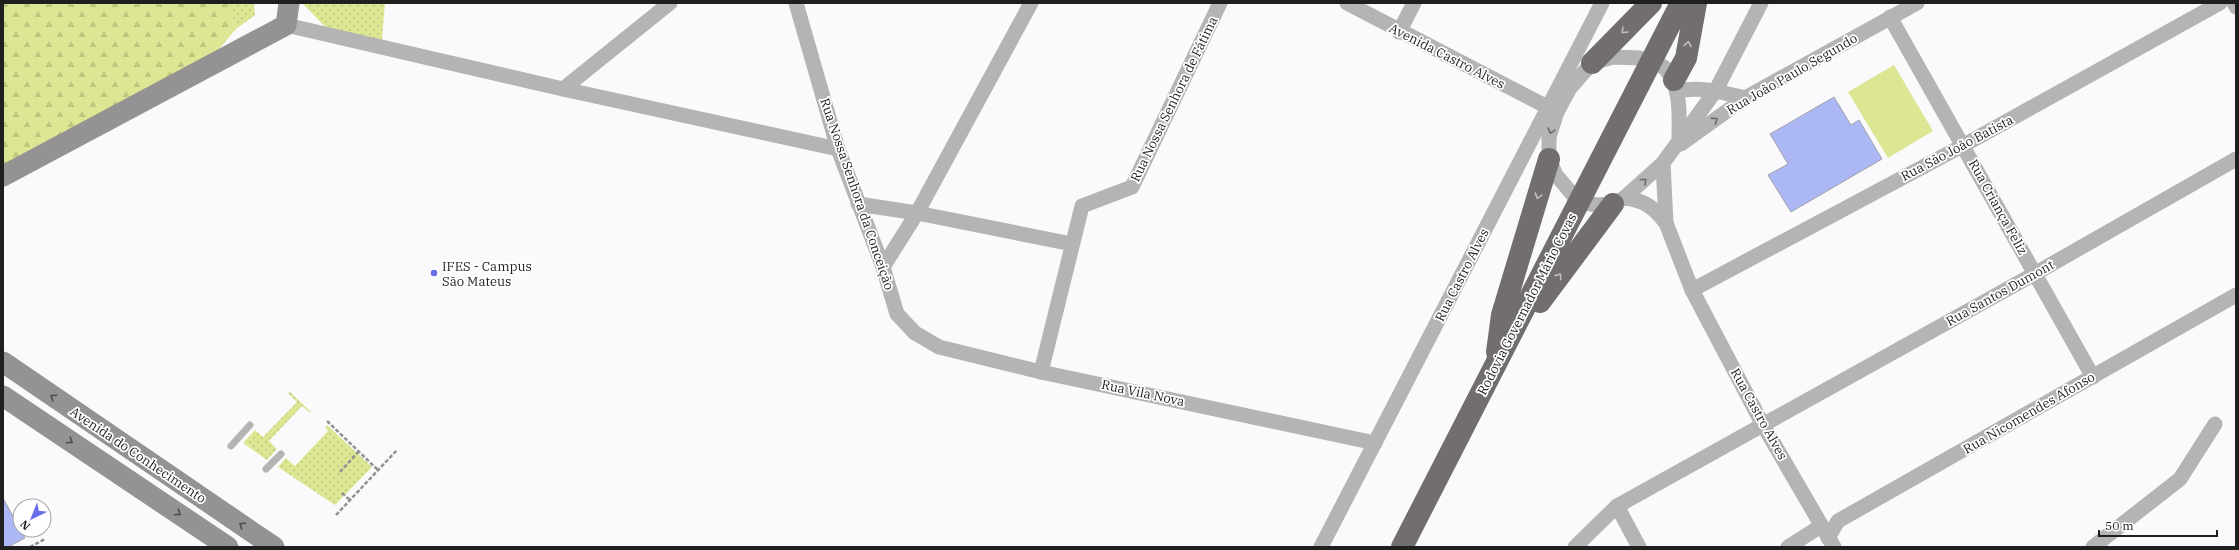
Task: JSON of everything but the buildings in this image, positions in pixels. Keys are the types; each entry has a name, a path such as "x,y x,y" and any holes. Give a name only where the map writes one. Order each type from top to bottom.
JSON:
{"highway":[{"path":"1592,63 1651,3"},
{"name":"Rodovia Governador Mário Covas","path":"1402,547 1681,3"},
{"path":"1675,86 1686,58 1696,3"},
{"path":"1496,365 1497,337 1502,315 1549,159"},
{"path":"1496,365 1568,262 1619,201"}],"main road":[{"path":"3,176 286,25 289,3"},
{"name":"Avenida do Conhecimento","path":"3,362 274,547"},
{"name":"Avenida do Conhecimento","path":"3,396 228,547"}],"street":[{"path":"563,89 670,3"},
{"name":"Rua Nossa Senhora da Conceição","path":"796,3 838,149 883,268 897,314 914,333"},
{"path":"883,268 917,213 1031,3"},
{"name":"Rua Nossa Senhora de Fátima","path":"1041,372 1082,206 1132,187 1220,3"},
{"name":"Avenida Castro Alves","path":"1347,3 1399,32 1553,110"},
{"path":"1399,32 1414,3"},
{"name":"Rua Castro Alves","path":"1321,547 1553,110 1602,3"},
{"path":"1619,201 1671,152 1716,90 1761,3"},
{"name":"Rua João Paulo Segundo","path":"1671,152 1745,98 1917,3"},
{"name":"Rua São João Batista","path":"1692,290 1964,145 2220,3"},
{"path":"2234,3 2236,7"},
{"name":"Rua Criança Feliz","path":"1890,17 1964,145 2093,377"},
{"path":"286,25 563,89 838,149"},
{"path":"1666,223 1654,208 1647,203 1619,201 1579,202 1556,175 1549,159 1549,137 1553,110 1592,63 1613,57 1640,58 1651,61 1664,67 1675,86 1679,100 1671,152"},
{"path":"1675,86 1716,90 1745,98"},
{"name":"Rua Castro Alves","path":"1671,152 1666,223 1692,290 1763,425 1828,537"},
{"name":"Rua Santos Dumont","path":"1575,547 1617,506 2036,273 2236,159"},
{"path":"858,204 917,213 1072,244"},
{"name":"Rua Nicomendes Afonso","path":"1828,537 1838,521 2236,295"},
{"name":"Rua Vila Nova","path":"914,333 939,347 1041,372 1375,443"},
{"path":"2093,547 2180,479 2215,424"},
{"path":"1617,506 1639,547"},
{"path":"1788,547 1828,537"}],"lane":[{"path":"231,446 250,425"},
{"path":"266,469 281,454"}],"path":[{"path":"327,421 378,470"},
{"path":"336,515 397,450"},
{"path":"340,472 359,451"},
{"path":"342,493 350,500"},
{"path":"30,547 45,539"}],"green space":[{"path":"3,3 229,3 236,29 219,49 3,179"},
{"path":"229,3 254,3 255,15 236,29"},
{"path":"302,3 385,3 381,51 336,38"},
{"path":"1894,65 1933,131 1888,158 1848,92"},
{"path":"290,392 311,412 310,413 302,406 269,441 277,449 267,460 243,443 255,430 263,437 297,402 288,393"},
{"path":"327,425 372,467 335,505 278,467 286,458 295,466 328,431 325,427"}],"place":[{"name":"IFES - Campus São Mateus","path":"434,273"}]}
